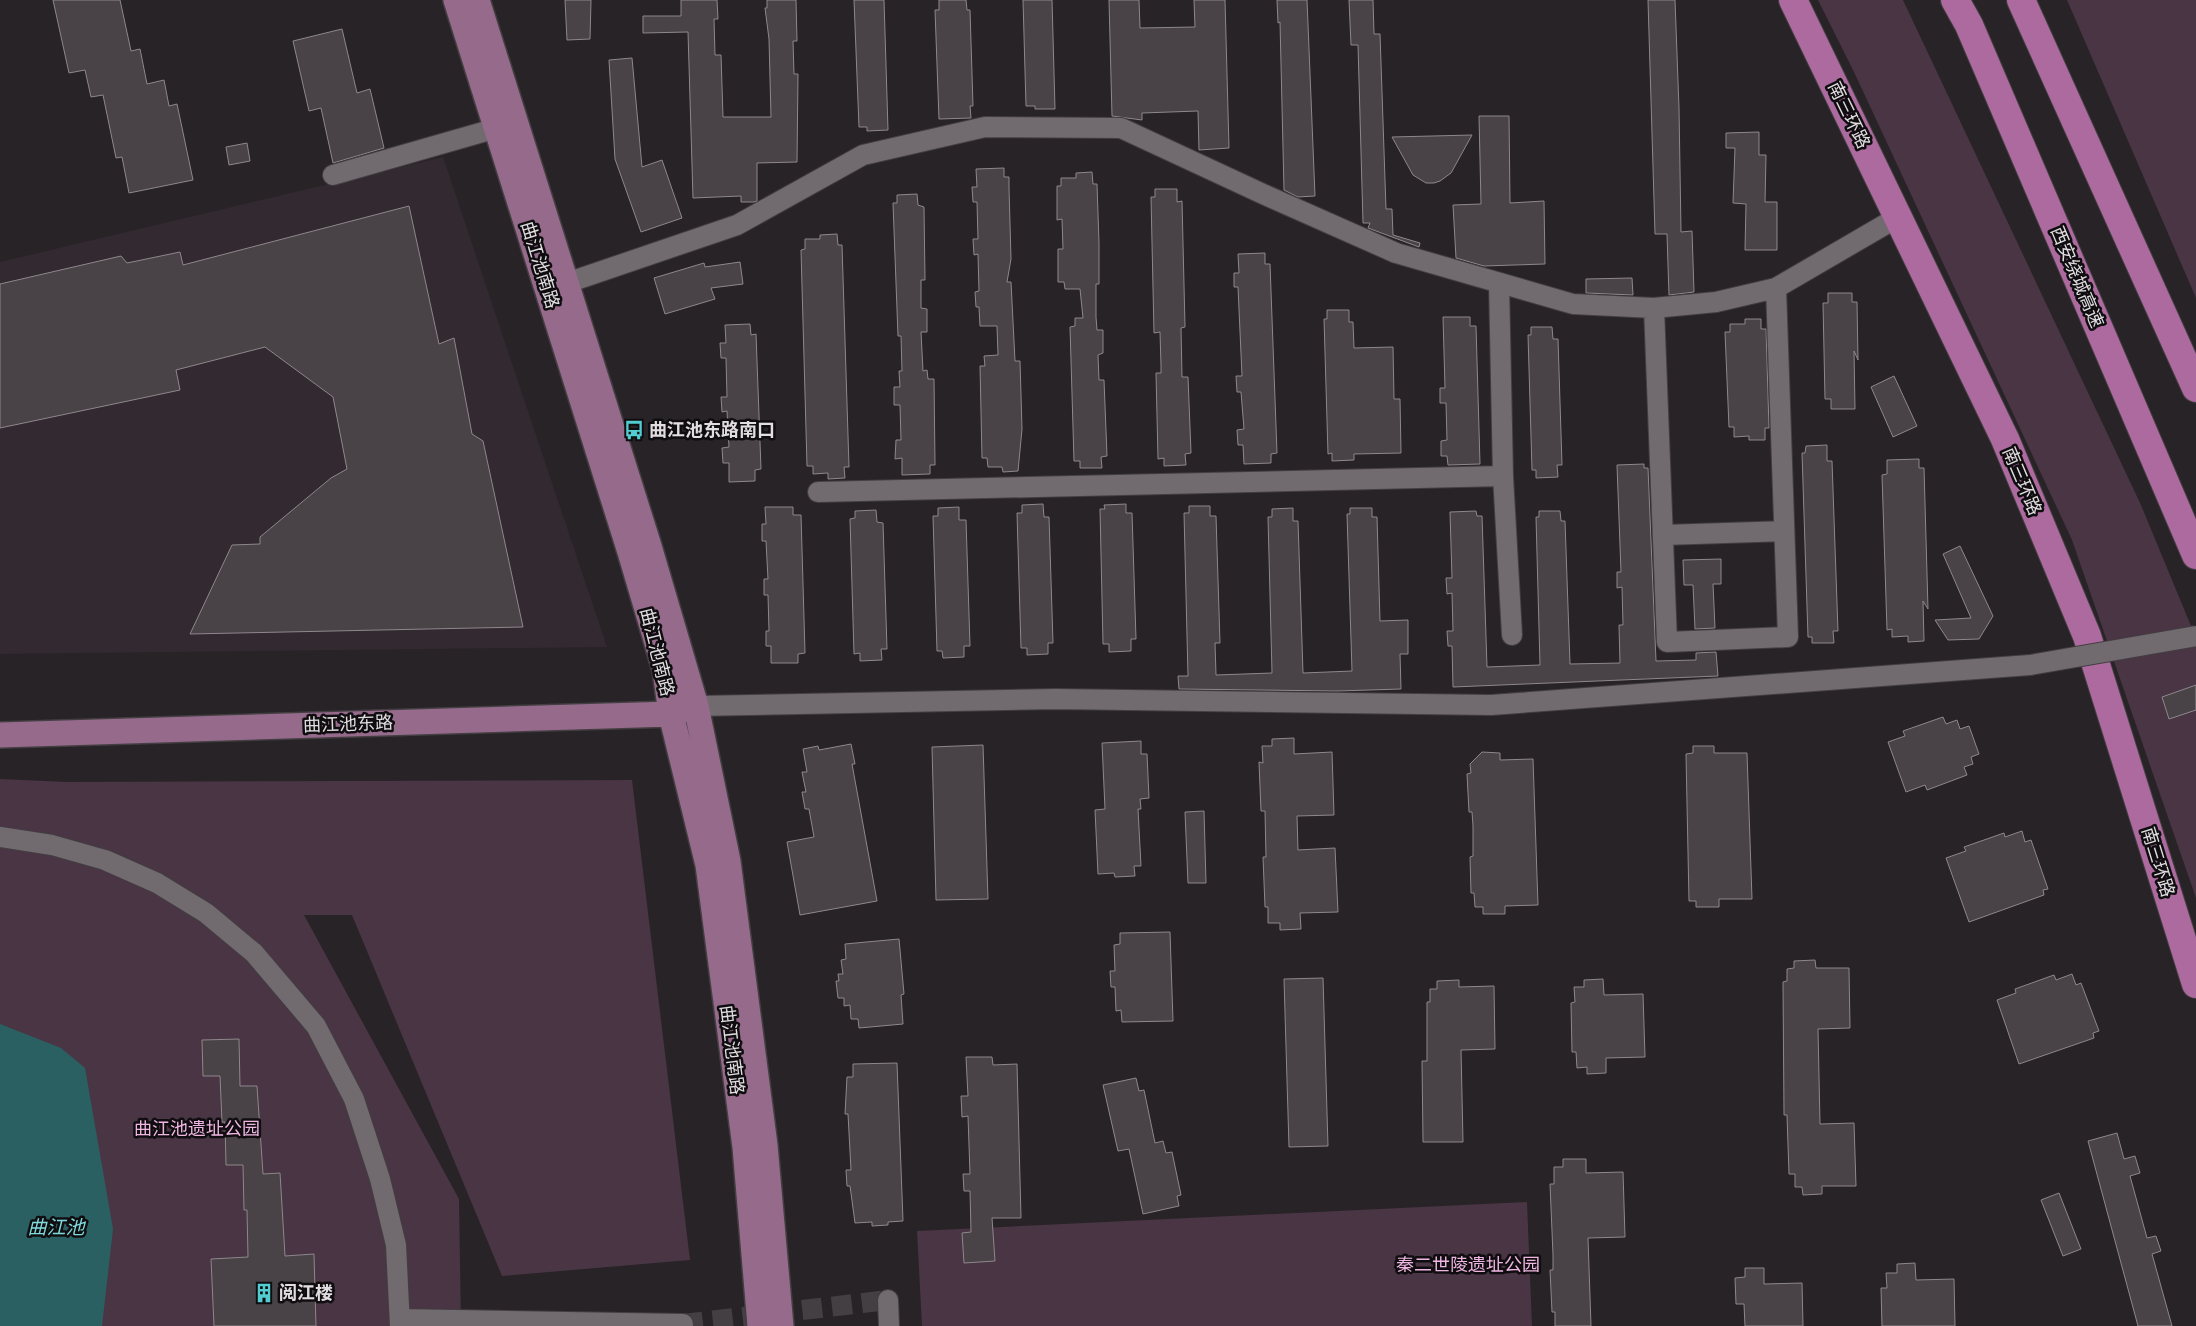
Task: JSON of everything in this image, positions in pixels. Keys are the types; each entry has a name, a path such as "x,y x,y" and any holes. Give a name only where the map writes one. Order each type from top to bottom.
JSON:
{"highway":[{"name":"南三环路","path":"1793,0 2005,439 2088,636 2196,984"},
{"name":"西安绕城高速","path":"1956,0 1969,25 2196,555"},
{"path":"2021,0 2196,388"}],"main road":[{"name":"曲江池南路","path":"456,0 497,128 557,287 649,546 696,706 728,862 765,1146 781,1326"},
{"name":"曲江池南路","path":"477,0 665,670 671,714 708,865 745,1148 760,1326"},
{"name":"曲江池东路","path":"0,735 671,714 696,706"}],"street":[{"path":"557,287 736,226 863,155 985,127 1121,128 1396,253 1573,304 1654,308 1716,302 1776,288 1898,217"},
{"path":"333,175 497,128"},
{"path":"1499,283 1503,476 1512,635"},
{"path":"1654,308 1667,642 1788,637 1776,288"},
{"path":"818,492 1503,476"},
{"path":"1663,535 1784,531"},
{"path":"696,706 1055,699 1491,705 2030,665 2196,636"},
{"path":"0,836 52,845 105,860 157,883 206,914 254,953 316,1026 354,1099 380,1179 396,1245 400,1322 683,1324"},
{"path":"888,1300 889,1326"}],"shaded area":[{"path":"443,157 607,647 0,654 0,262"}],"green space":[{"path":"1818,0 1903,0 2141,505 2196,638 2196,898 2072,540 1854,72"},
{"path":"2067,0 2196,0 2196,298"},
{"name":"曲江池遗址公园","path":"0,779 67,782 632,780 690,1260 502,1276 352,915 304,915 459,1199 461,1326 0,1326"},
{"name":"秦二世陵遗址公园","path":"1527,1202 1532,1326 922,1326 917,1231"}],"water":[{"name":"曲江池","path":"0,1024 61,1048 85,1068 113,1229 102,1326 0,1326"}],"building":[{"path":"53,0 120,0 131,51 140,49 147,84 164,80 169,106 177,104 193,180 129,193 122,157 116,158 103,95 91,97 85,70 69,73"},
{"path":"565,0 591,0 590,39 567,40"},
{"path":"681,0 717,0 718,19 714,19 715,55 721,55 723,117 771,117 769,39 765,8 767,8 767,0 796,0 797,41 793,41 794,74 798,74 797,162 757,163 757,201 741,202 741,196 693,198 688,32 643,33 643,16 681,16"},
{"path":"854,0 884,0 888,130 867,131 867,127 859,127"},
{"path":"939,0 966,0 967,10 970,10 973,106 970,106 971,118 939,119 935,10 939,10"},
{"path":"1023,0 1052,0 1055,109 1035,109 1035,106 1026,106"},
{"path":"1109,0 1139,0 1140,28 1195,27 1194,0 1225,0 1229,148 1199,150 1198,111 1142,113 1142,120 1112,116"},
{"path":"1277,0 1307,0 1315,196 1298,197 1284,190 1280,22 1278,23"},
{"path":"1349,0 1373,0 1374,34 1380,34 1386,209 1392,209 1393,235 1420,243 1419,247 1368,228 1370,223 1363,223 1358,45 1351,45"},
{"path":"1648,0 1675,0 1681,232 1692,231 1694,292 1669,295 1667,234 1655,234"},
{"path":"342,29 357,93 370,89 384,148 333,163 321,108 309,111 293,41"},
{"path":"632,58 642,167 662,160 682,218 641,232 615,159 609,60"},
{"path":"1479,116 1509,116 1510,203 1544,201 1545,264 1484,266 1456,258 1453,205 1481,204"},
{"path":"1759,132 1759,155 1766,155 1765,202 1777,202 1777,250 1745,250 1746,204 1733,203 1735,148 1726,148 1726,133"},
{"path":"1472,135 1451,173 1434,183 1426,183 1413,175 1392,137"},
{"path":"247,143 250,161 229,165 226,147"},
{"path":"1004,168 1004,177 1009,177 1011,259 1007,282 1011,282 1015,361 1020,361 1022,429 1018,471 1003,472 1002,467 988,467 987,458 982,458 980,366 985,366 984,356 998,355 997,326 980,326 979,307 976,307 975,292 979,291 978,254 974,255 973,239 978,239 977,202 973,202 972,187 977,187 976,169"},
{"path":"1092,172 1093,184 1097,184 1099,284 1096,284 1096,317 1097,330 1103,330 1103,353 1098,355 1099,380 1104,380 1107,456 1101,457 1102,468 1080,468 1080,461 1074,461 1070,327 1075,326 1075,318 1083,318 1080,289 1065,289 1064,282 1058,282 1058,249 1063,249 1062,219 1057,220 1057,186 1061,186 1061,178 1076,178 1076,173"},
{"path":"1155,189 1177,189 1177,202 1182,201 1185,327 1181,328 1182,377 1188,377 1191,453 1185,454 1186,465 1164,466 1164,458 1158,459 1156,373 1161,373 1161,366 1160,332 1154,333 1151,197 1155,197"},
{"path":"917,194 918,205 924,207 925,280 921,280 921,308 927,309 927,332 921,332 923,371 927,370 928,379 934,379 935,465 930,465 930,474 902,475 902,458 895,459 896,440 901,440 900,405 894,405 894,387 900,387 899,371 902,371 901,336 898,336 893,203 897,203 897,195"},
{"path":"409,206 439,344 454,338 472,434 483,441 523,627 190,634 232,545 260,544 260,537 331,478 347,469 333,397 265,347 176,370 180,390 0,428 0,284 121,256 127,263 180,252 183,265"},
{"path":"837,234 838,245 842,245 849,467 844,467 845,478 828,479 828,473 813,474 813,466 807,466 801,250 805,249 805,239 820,239 820,235"},
{"path":"1265,253 1265,264 1270,264 1277,453 1271,454 1271,463 1244,464 1243,445 1238,445 1237,430 1244,429 1241,392 1237,392 1236,376 1242,376 1238,287 1234,287 1234,273 1239,273 1238,254"},
{"path":"740,262 743,284 711,288 715,299 665,314 654,278 704,263 705,267"},
{"path":"1632,278 1633,295 1586,293 1586,279"},
{"path":"1828,293 1852,293 1852,302 1857,302 1858,360 1854,351 1855,409 1831,409 1831,399 1825,399 1823,303 1828,303"},
{"path":"1327,310 1349,310 1349,322 1353,322 1354,348 1393,347 1394,399 1400,399 1401,453 1354,454 1354,460 1332,461 1332,453 1328,454 1324,319 1327,319"},
{"path":"1443,317 1470,317 1470,326 1476,326 1480,464 1448,465 1447,456 1441,456 1441,441 1447,440 1446,403 1440,403 1440,388 1445,388"},
{"path":"1745,319 1761,319 1761,329 1766,329 1769,428 1765,428 1765,440 1749,440 1749,436 1734,437 1734,427 1729,427 1725,332 1730,332 1730,324 1745,324"},
{"path":"750,324 751,335 756,334 761,469 755,470 755,481 729,482 729,463 723,463 722,448 729,447 727,411 722,412 721,397 727,397 726,358 721,358 720,343 726,343 725,325"},
{"path":"1531,327 1552,327 1553,339 1558,339 1562,465 1557,465 1558,477 1536,478 1536,470 1532,470 1528,335 1531,335"},
{"path":"1894,376 1917,426 1893,437 1871,387"},
{"path":"1827,445 1827,461 1832,461 1838,631 1833,631 1834,643 1812,643 1812,637 1808,637 1802,453 1805,453 1806,446"},
{"path":"1919,459 1919,468 1924,468 1928,609 1923,601 1924,641 1908,642 1908,636 1892,637 1892,629 1887,630 1882,475 1887,474 1887,460"},
{"path":"1644,464 1644,468 1648,468 1656,661 1696,660 1696,653 1716,652 1718,676 1453,687 1452,646 1448,646 1447,631 1453,631 1452,593 1447,594 1446,578 1452,578 1450,512 1476,511 1477,516 1482,516 1487,667 1540,665 1536,517 1539,517 1539,511 1560,511 1561,521 1565,521 1570,664 1620,663 1619,625 1623,625 1622,587 1617,588 1617,572 1621,572 1617,465"},
{"path":"1043,504 1044,517 1049,517 1053,643 1048,643 1048,654 1027,655 1027,648 1021,648 1017,513 1022,513 1022,505"},
{"path":"1126,504 1126,513 1132,513 1136,639 1131,639 1131,651 1109,652 1109,644 1103,644 1100,509 1105,509 1104,505"},
{"path":"1189,506 1210,506 1210,516 1216,516 1220,643 1215,643 1216,675 1272,673 1268,517 1272,517 1272,509 1293,508 1293,521 1298,521 1303,673 1352,671 1347,514 1350,514 1350,508 1372,508 1372,517 1377,517 1380,621 1408,620 1408,654 1400,654 1401,689 1337,691 1179,689 1178,676 1188,676 1184,513 1189,513"},
{"path":"765,507 793,507 793,515 801,515 805,653 798,654 798,663 771,663 771,646 766,646 766,631 769,631 768,595 764,595 764,579 768,579 766,541 762,541 762,524 766,524"},
{"path":"959,507 959,520 966,520 970,646 964,646 964,657 943,658 942,651 937,651 933,516 938,516 938,508"},
{"path":"876,510 877,522 883,523 887,649 881,649 882,660 860,661 860,653 854,654 850,519 855,518 855,511"},
{"path":"1960,546 1993,616 1979,639 1948,640 1935,620 1971,618 1943,554"},
{"path":"1721,559 1721,584 1713,584 1715,628 1695,629 1693,585 1684,585 1683,560"},
{"path":"2196,685 2196,710 2169,719 2162,697"},
{"path":"1943,717 1946,724 1957,720 1960,729 1969,726 1979,754 1971,757 1973,764 1964,767 1967,775 1927,790 1925,785 1906,792 1888,742 1905,736 1903,731"},
{"path":"1294,738 1294,754 1332,752 1334,815 1297,816 1298,850 1335,848 1338,912 1300,913 1301,929 1280,930 1280,923 1268,923 1268,907 1265,907 1263,857 1266,857 1265,811 1261,811 1259,762 1263,763 1262,746 1272,746 1272,739"},
{"path":"1141,741 1141,754 1147,754 1149,798 1140,799 1141,809 1138,809 1141,866 1134,866 1135,876 1115,877 1114,873 1098,874 1095,810 1105,809 1102,743"},
{"path":"851,744 855,764 852,764 877,901 800,915 787,842 814,837 809,809 805,809 802,792 806,792 802,772 807,772 803,749 818,746 819,750"},
{"path":"983,745 988,899 936,900 932,747"},
{"path":"1693,746 1714,746 1714,753 1747,753 1752,899 1719,899 1719,907 1696,907 1696,901 1689,901 1686,754 1693,753"},
{"path":"1482,752 1500,753 1500,760 1533,759 1538,905 1505,906 1505,914 1483,914 1483,907 1475,907 1474,893 1471,893 1470,857 1473,856 1473,826 1472,812 1469,812 1467,774 1471,773 1470,764"},
{"path":"1204,811 1206,883 1188,883 1185,812"},
{"path":"2022,831 2025,842 2031,840 2048,889 2043,890 2044,895 1969,922 1946,858 1966,851 1964,847 2004,833 2005,837"},
{"path":"1170,932 1173,1021 1122,1022 1121,1010 1116,1011 1115,987 1111,987 1110,971 1115,971 1114,945 1120,944 1120,933"},
{"path":"899,939 904,994 901,995 903,1024 859,1028 858,1019 851,1019 850,1005 844,1006 844,998 838,998 836,981 839,981 838,974 843,974 841,960 846,959 845,944"},
{"path":"1815,960 1816,968 1849,968 1850,1028 1818,1029 1820,1124 1854,1123 1856,1186 1822,1186 1822,1194 1803,1195 1802,1187 1795,1187 1795,1174 1789,1174 1787,1115 1784,1115 1783,982 1787,981 1787,969 1794,968 1794,961"},
{"path":"2072,974 2076,985 2081,983 2099,1031 2093,1033 2094,1038 2019,1064 1997,1000 2016,993 2015,989 2054,975 2056,980"},
{"path":"1323,978 1328,1146 1289,1147 1284,979"},
{"path":"1603,979 1604,995 1643,994 1645,1057 1606,1058 1606,1073 1587,1074 1587,1067 1577,1068 1576,1052 1572,1052 1571,1003 1575,1002 1574,987 1584,987 1584,980"},
{"path":"1459,980 1459,987 1494,986 1495,1049 1461,1050 1463,1142 1423,1142 1422,1061 1427,1061 1427,1002 1430,1002 1430,989 1437,989 1437,981"},
{"path":"239,1039 240,1086 257,1086 263,1174 280,1173 285,1256 314,1254 316,1326 214,1326 211,1259 248,1257 247,1210 244,1210 243,1165 226,1165 225,1122 222,1122 220,1076 203,1076 202,1040"},
{"path":"966,1057 992,1057 993,1065 1017,1064 1021,1218 992,1218 995,1261 964,1263 962,1233 971,1232 970,1191 964,1191 963,1174 970,1174 968,1116 962,1117 961,1096 968,1096"},
{"path":"897,1063 903,1221 888,1222 888,1225 872,1226 872,1222 855,1223 850,1186 847,1186 846,1170 851,1170 848,1114 845,1114 847,1077 853,1077 853,1064"},
{"path":"1136,1078 1139,1091 1144,1090 1155,1143 1163,1141 1166,1153 1172,1152 1181,1195 1177,1196 1179,1206 1143,1214 1129,1149 1118,1151 1103,1085"},
{"path":"2117,1133 2124,1159 2135,1156 2140,1173 2130,1176 2147,1238 2156,1236 2161,1251 2152,1254 2172,1326 2138,1326 2088,1141"},
{"path":"1563,1159 1586,1159 1586,1173 1623,1172 1625,1237 1588,1238 1591,1326 1555,1326 1555,1312 1552,1312 1550,1270 1553,1270 1553,1255 1550,1184 1554,1184 1554,1167 1563,1167"},
{"path":"2059,1193 2081,1249 2063,1256 2041,1200"},
{"path":"1915,1263 1916,1280 1954,1279 1955,1326 1882,1326 1881,1288 1887,1288 1886,1273 1897,1273 1897,1264"},
{"path":"1745,1268 1764,1268 1764,1284 1802,1283 1803,1326 1745,1326 1744,1304 1736,1304 1735,1278 1745,1277"}],"tunnel":[{"path":"683,1324 888,1300"}],"place":[{"name":"曲江池东路南口","path":"634,430"},
{"name":"阅江楼","path":"264,1293"}]}
